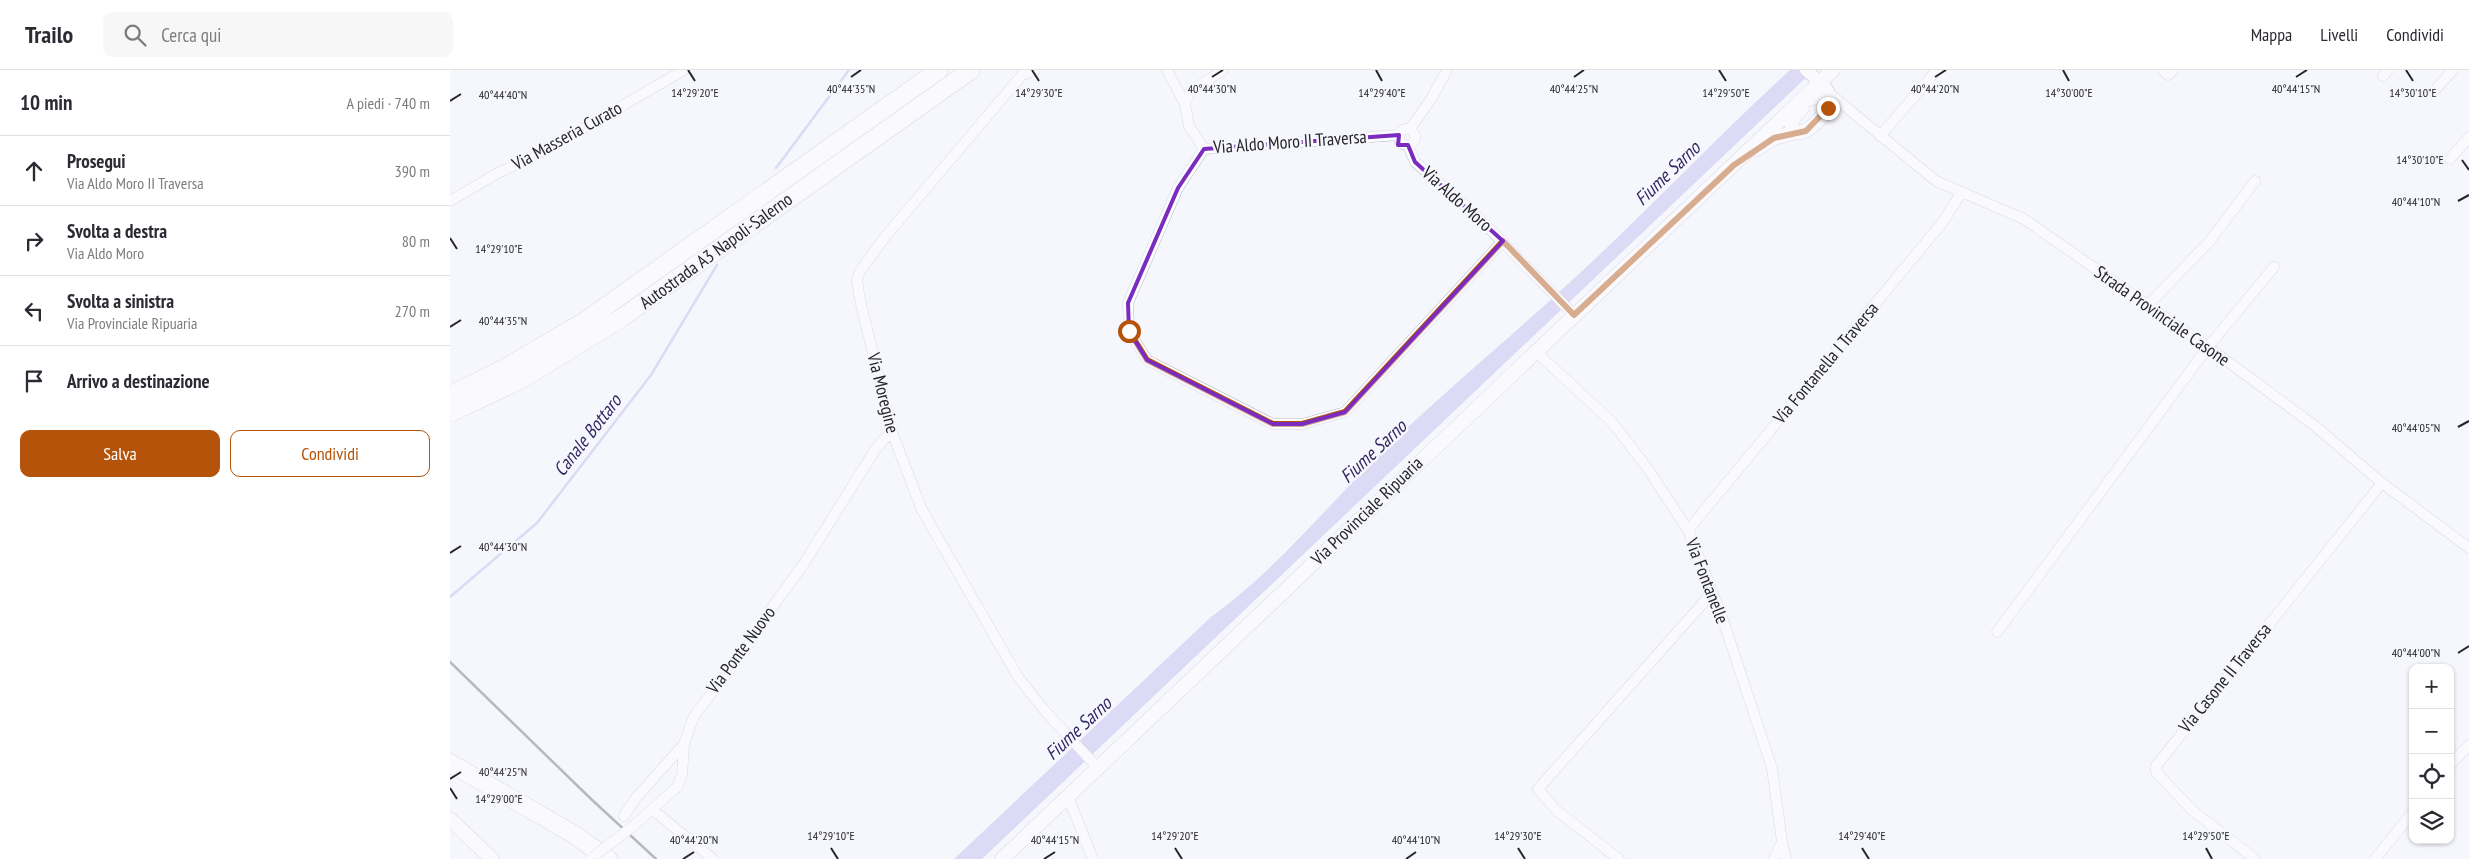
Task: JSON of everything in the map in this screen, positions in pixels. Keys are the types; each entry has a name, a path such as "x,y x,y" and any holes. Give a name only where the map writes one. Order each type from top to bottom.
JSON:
{"highway":[{"name":"Autostrada A3 Napoli-Salerno","path":"450,395 505,368 592,316 939,70"},
{"name":"Autostrada A3 Napoli-Salerno","path":"450,413 488,396 554,360 620,319 971,70"},
{"path":"450,420 488,396"},
{"path":"450,751 521,796 547,818"},
{"path":"450,762 506,797 576,835 598,844 621,859"},
{"path":"576,835 597,858"}],"main road":[{"name":"Via Provinciale Ripuaria","path":"1734,165 1774,138 1806,131 1821,91 1833,70"},
{"name":"Via Provinciale Ripuaria","path":"1792,118 1821,91"},
{"path":"1796,132 1792,127 1792,118 1799,102 1821,91"},
{"name":"Via Provinciale Ripuaria","path":"1002,859 1535,351 1572,313 1734,165 1799,102"},
{"path":"450,819 492,859"}],"street":[{"name":"Via Masseria Curato","path":"450,201 498,173 544,151 684,70"},
{"name":"Via Moregine","path":"1035,70 1022,75 885,237 860,271 857,280 860,300 893,435 922,510 999,648 1018,678 1068,737 1098,768"},
{"path":"1167,70 1185,104 1189,126 1204,149"},
{"path":"1185,104 1190,92 1223,70"},
{"path":"1410,129 1431,99 1447,70"},
{"path":"1880,136 1937,70"},
{"path":"2163,70 2168,75 2173,70"},
{"path":"2434,91 2453,70"},
{"name":"Strada Provinciale Casone","path":"1821,91 1936,181 1961,194 2024,219 2208,347 2315,426 2382,483 2469,548"},
{"path":"1404,129 1410,129 1414,132 1415,139 1408,146 1401,143 1399,136 1404,129"},
{"name":"Via Aldo Moro II Traversa","path":"1399,136 1204,149 1178,188 1128,303 1129,331 1147,360 1273,424 1302,424 1345,412 1503,241"},
{"path":"2450,158 2469,138"},
{"name":"Via Aldo Moro","path":"1408,146 1415,162 1503,241 1572,313"},
{"path":"2147,306 2209,242 2255,181"},
{"name":"Via Fontanella I Traversa","path":"1688,530 1942,223 1961,194"},
{"path":"1997,632 2208,347 2274,267"},
{"name":"Via Fontanelle","path":"1535,351 1612,422 1648,468 1688,530 1768,751 1786,859"},
{"name":"Via Ponte Nuovo","path":"597,858 672,793 680,781 684,744 690,725 702,703 744,650 764,617 803,565 876,450 885,438 893,435"},
{"name":"Via Casone II Traversa","path":"2256,859 2192,810 2155,769 2198,712 2382,483"},
{"path":"1619,859 1556,810 1538,789 1712,593"},
{"path":"624,816 634,799 684,744"},
{"path":"2454,761 2469,745"},
{"path":"1068,797 1093,859"},
{"path":"653,810 713,859"},
{"path":"2375,859 2409,817"},
{"path":"1774,859 1782,842"}],"highlighted area":[{"path":"1399,135 1398,145 1408,145 1415,162 1503,241 1345,412 1302,424 1273,424 1147,360 1129,331 1128,303 1178,188 1204,149"}],"water":[{"name":"Fiume Sarno","path":"1790,70 1814,70 982,859 954,859 1211,617 1260,577 1392,442 1580,273"}],"waterway":[{"name":"Canale Bottaro","path":"776,168 849,70"},
{"name":"Canale Bottaro","path":"450,597 537,523 651,375 717,265"}],"railway":[{"path":"450,662 590,798 656,859"}],"route":[{"path":"1129,331 1147,360 1273,424 1302,424 1345,412 1503,241 1574,315 1734,165 1774,138 1788,133 1806,131 1828,108"}]}
